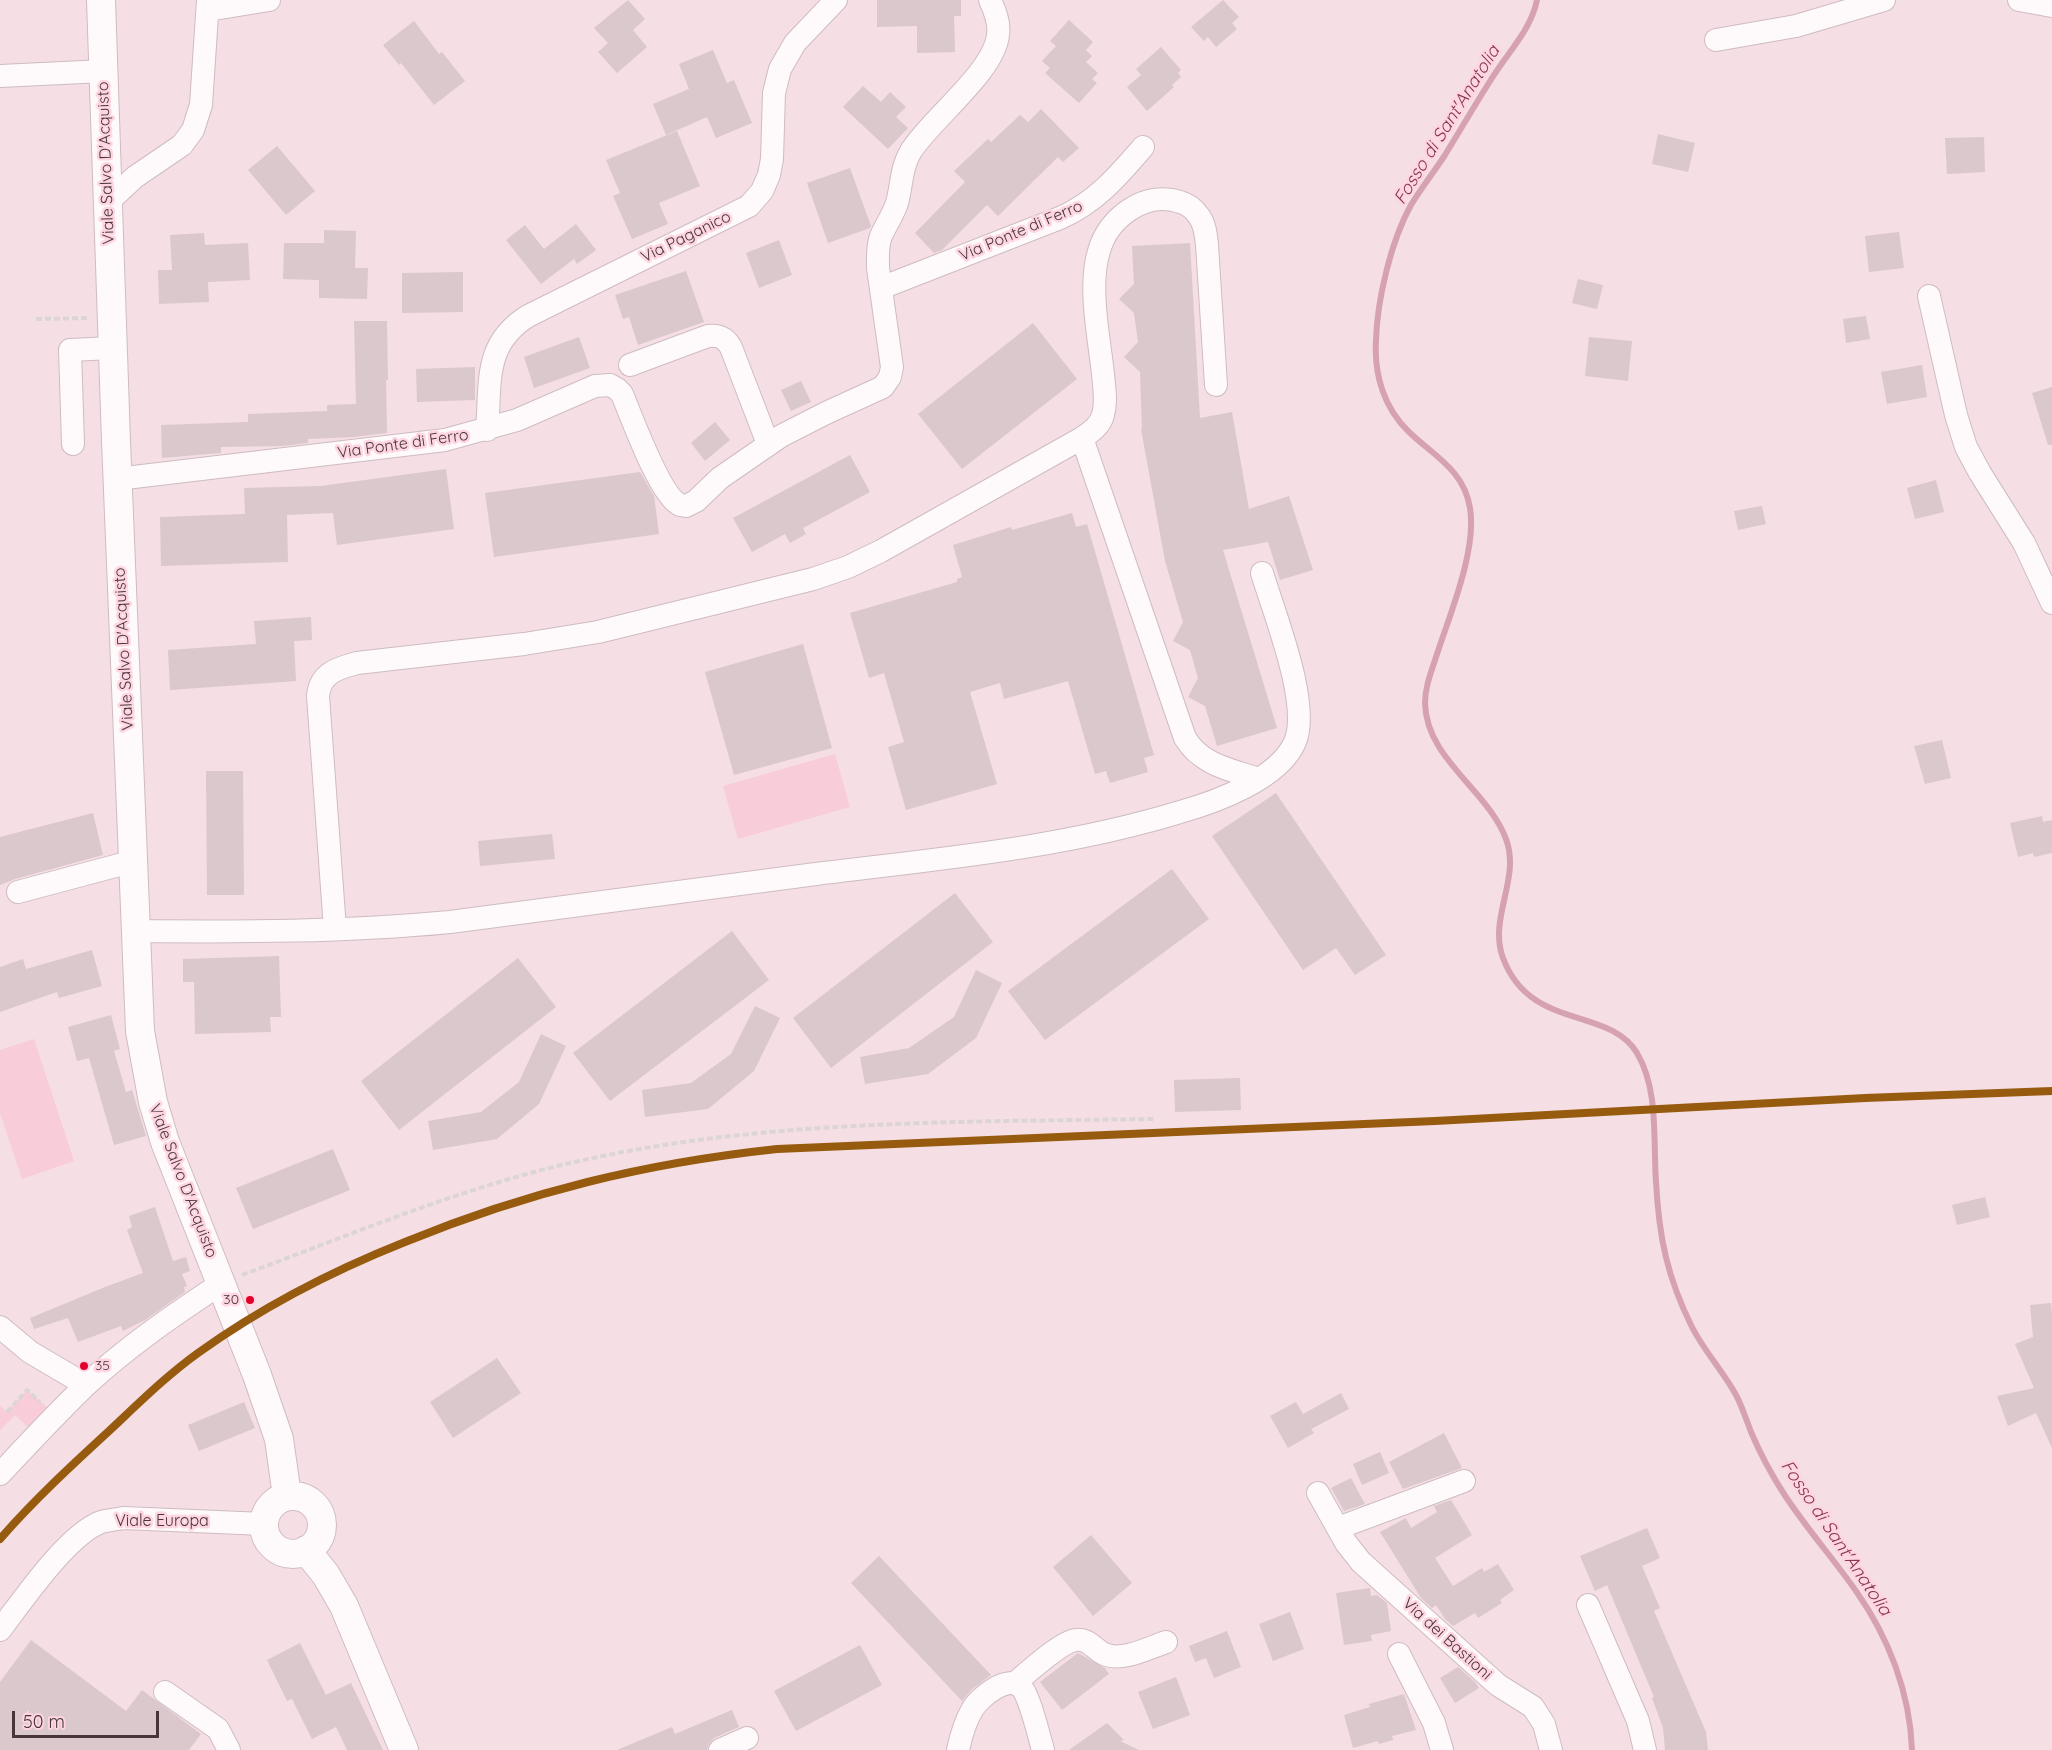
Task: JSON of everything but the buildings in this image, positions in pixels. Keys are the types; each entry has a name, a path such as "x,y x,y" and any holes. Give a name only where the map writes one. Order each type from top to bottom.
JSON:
{"main road":[{"name":"Viale Salvo D'Acquisto","path":"101,0 112,348 140,1031 153,1102 165,1142 257,1375 279,1439 287,1496"},
{"path":"287,1496 300,1496 309,1500 316,1506 322,1523 317,1541 306,1550 294,1554 284,1552 269,1542 264,1524 270,1508 287,1496"},
{"path":"306,1550 326,1575 344,1606 404,1750"}],"street":[{"path":"107,202 135,177 182,145 193,130 201,105 208,5 269,0"},
{"name":"Via Paganico","path":"487,430 493,359 502,338 516,324 744,209 759,196 766,183 771,164 774,93 780,69 795,43 836,0"},
{"name":"Via Ponte di Ferro","path":"117,479 433,442 487,430 528,416 590,388 610,385 622,394 653,466 670,498 677,504 686,506 696,501 720,478 768,444 808,421 878,390 887,382 892,367 881,288 879,244 896,207 904,165 916,143 991,56 998,39 998,28 990,0"},
{"path":"1716,40 1796,26 1884,0"},
{"path":"2019,0 2052,6"},
{"path":"0,76 104,71"},
{"name":"Via Ponte di Ferro","path":"881,288 1080,209 1105,189 1143,147"},
{"path":"335,929 318,696 321,681 332,671 357,663 524,644 598,632 813,579 848,567 881,551 1082,438 1090,433 1100,421 1105,400 1095,264 1103,237 1129,210 1141,203 1159,199 1176,201 1193,209 1203,224 1207,245 1216,385"},
{"path":"1929,296 1956,416 1966,447 2024,543 2052,603"},
{"path":"630,365 702,338 715,335 726,340 732,350 768,444"},
{"path":"73,444 70,350 112,348"},
{"path":"1082,438 1185,738 1202,759 1259,779"},
{"path":"136,931 390,927 480,918 1007,848 1119,828 1166,817 1212,801 1259,779 1288,753 1294,744 1299,720 1291,669 1263,573"},
{"path":"18,892 134,861"},
{"path":"0,1474 86,1385 146,1335 222,1283"},
{"path":"0,1327 20,1345"},
{"path":"0,1335 86,1385"},
{"path":"1338,1528 1464,1481"},
{"name":"Via dei Bastioni","path":"1318,1493 1349,1548 1365,1567 1498,1685 1533,1707 1544,1724 1551,1750"},
{"name":"Viale Europa","path":"0,1630 32,1587 77,1536 102,1522 124,1518 264,1524"},
{"path":"1588,1605 1638,1721 1645,1750"},
{"path":"958,1750 963,1728 975,1705 1001,1685 1016,1683 1071,1641 1087,1641 1102,1653 1114,1656 1166,1642"},
{"path":"1399,1654 1434,1723 1442,1750"},
{"path":"1016,1683 1025,1694 1043,1750"},
{"path":"165,1692 218,1729 229,1750"},
{"path":"720,1750 747,1738"}],"path":[{"path":"36,319 73,318"},
{"path":"222,1283 487,1185 571,1163 630,1151 750,1134 863,1125 1154,1119"},
{"path":"7,1412 27,1390 56,1415"}],"shaded area":[{"path":"835,754 850,807 738,839 723,786"},
{"path":"34,1039 74,1161 22,1179 0,1113 0,1050"},
{"path":"27,1390 48,1408 30,1429 15,1415 0,1430 0,1406 7,1412"}],"waterway":[{"name":"Fosso di Sant'Anatolia","path":"1537,0 1524,31 1411,205 1391,253 1379,308 1376,341 1377,366 1387,402 1400,423 1455,474 1467,495 1470,508 1470,543 1466,562 1426,690 1428,723 1446,758 1486,805 1506,839 1510,854 1510,869 1501,913 1499,943 1503,958 1515,981 1531,997 1550,1008 1608,1029 1624,1038 1637,1053 1644,1067 1654,1116 1659,1221 1670,1274 1683,1309 1697,1336 1736,1395 1754,1440 1784,1494 1856,1591 1888,1647 1907,1708 1912,1750"}],"transit line":[{"path":"0,1539 53,1483 163,1381 222,1336 272,1305 351,1265 451,1224 542,1194 634,1171 777,1149 1435,1121 1865,1098 2052,1091"}],"place":[{"name":"30","path":"250,1300"},
{"name":"35","path":"84,1366"}]}
